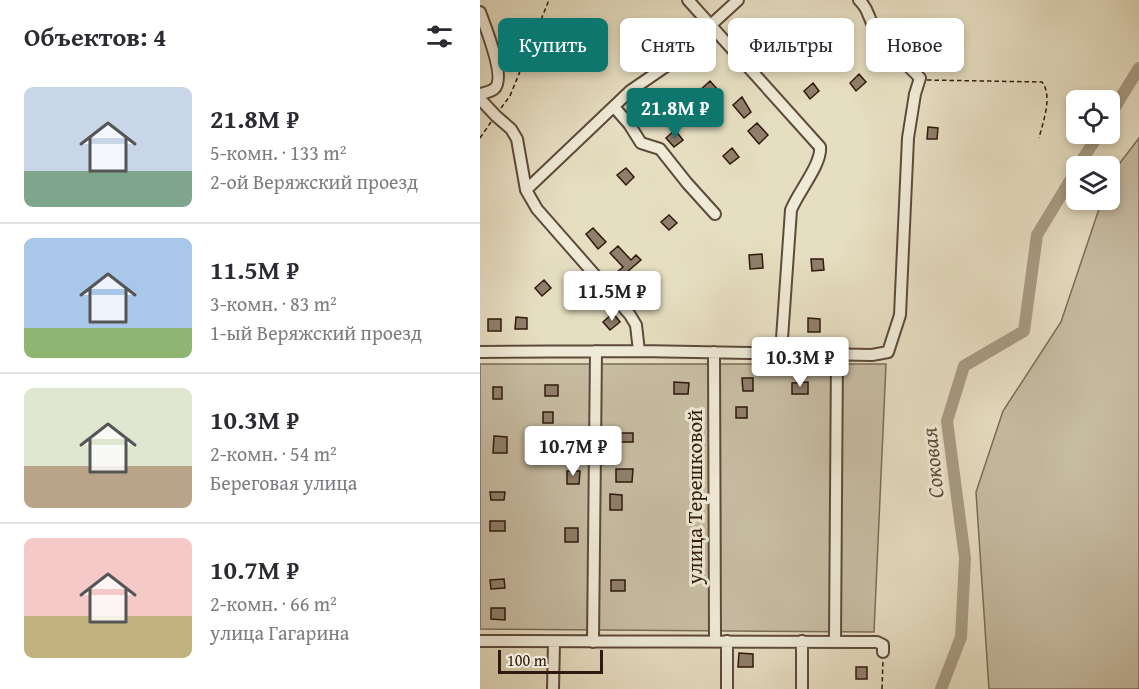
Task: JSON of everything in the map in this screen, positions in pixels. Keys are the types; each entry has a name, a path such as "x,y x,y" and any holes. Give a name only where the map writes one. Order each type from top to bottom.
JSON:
{"street":[{"path":"688,0 704,18"},
{"path":"716,20 738,0"},
{"path":"480,352 639,351 872,355 888,352 900,315 908,138 920,78 882,39 870,19 869,12 859,0"},
{"path":"480,12 499,72 498,83 494,89 480,93"},
{"path":"716,32 820,147 817,161 796,196 791,210 781,353"},
{"path":"526,190 630,91 658,72"},
{"path":"480,99 511,129 517,140 526,190 537,209 630,315 636,325 639,351"},
{"path":"614,107 629,124 641,143 660,149 715,213"},
{"path":"594,642 596,351"},
{"name":"улица Терешковой","path":"714,352 715,641"},
{"path":"835,641 837,353"},
{"path":"480,641 877,642 883,645 883,652"},
{"path":"727,641 727,689"},
{"path":"802,641 802,689"},
{"path":"553,689 554,642"}],"path":[{"path":"480,138 510,96 549,0"},
{"path":"920,78 930,81 1042,82 1047,89 1047,97 1039,138"},
{"path":"882,689 883,652"}],"shaded area":[{"path":"1139,138 1139,689 989,689 976,492 1003,411 1061,322 1099,210 1120,210 1120,163"},
{"path":"480,364 886,364 874,632 480,629"}],"building":[{"path":"859,74 866,82 856,91 850,83"},
{"path":"710,81 718,90 706,100 699,91"},
{"path":"813,83 819,91 810,99 804,91"},
{"path":"742,97 751,112 744,118 733,105"},
{"path":"757,123 768,135 759,144 748,131"},
{"path":"928,127 938,128 937,139 927,139"},
{"path":"675,130 683,140 674,147 666,138"},
{"path":"732,148 739,157 730,164 723,156"},
{"path":"626,168 634,177 626,185 617,175"},
{"path":"669,215 677,223 669,230 661,222"},
{"path":"593,228 606,242 598,249 586,234"},
{"path":"618,246 631,260 636,255 641,260 620,278 616,273 623,267 610,253"},
{"path":"762,254 763,268 750,269 749,255"},
{"path":"811,259 823,259 824,270 812,271"},
{"path":"640,276 648,285 639,293 631,285"},
{"path":"544,280 551,288 542,296 535,288"},
{"path":"589,288 597,298 588,306 580,296"},
{"path":"613,313 620,322 610,330 603,322"},
{"path":"516,317 527,318 527,329 515,329"},
{"path":"808,318 820,319 820,332 808,332"},
{"path":"488,319 501,319 501,331 488,331"},
{"path":"742,378 753,378 753,391 743,391"},
{"path":"674,382 689,383 688,394 674,394"},
{"path":"808,382 808,394 792,394 792,383"},
{"path":"545,385 558,385 558,396 545,396"},
{"path":"493,387 502,387 502,399 493,399"},
{"path":"736,407 747,407 747,418 736,418"},
{"path":"543,412 553,412 553,423 543,423"},
{"path":"620,433 633,433 633,442 620,442"},
{"path":"494,436 507,437 507,453 493,453"},
{"path":"564,445 578,445 578,456 564,456"},
{"path":"616,469 633,469 632,482 616,482"},
{"path":"567,471 580,471 579,484 567,484"},
{"path":"490,492 505,492 504,500 491,500"},
{"path":"610,494 622,495 622,510 610,510"},
{"path":"490,521 505,521 505,531 490,531"},
{"path":"565,528 578,528 578,542 565,542"},
{"path":"504,579 505,588 491,589 490,580"},
{"path":"611,580 625,580 625,591 611,591"},
{"path":"491,608 505,608 505,620 491,619"},
{"path":"739,653 753,654 753,667 738,667"},
{"path":"856,667 867,667 867,679 856,679"}],"waterway":[{"name":"Соковая","path":"1120,99 1139,68"},
{"name":"Соковая","path":"1085,156 1092,144"},
{"name":"Соковая","path":"941,689 961,637 965,558 947,421 964,366 1024,331 1037,235 1066,187"}]}
